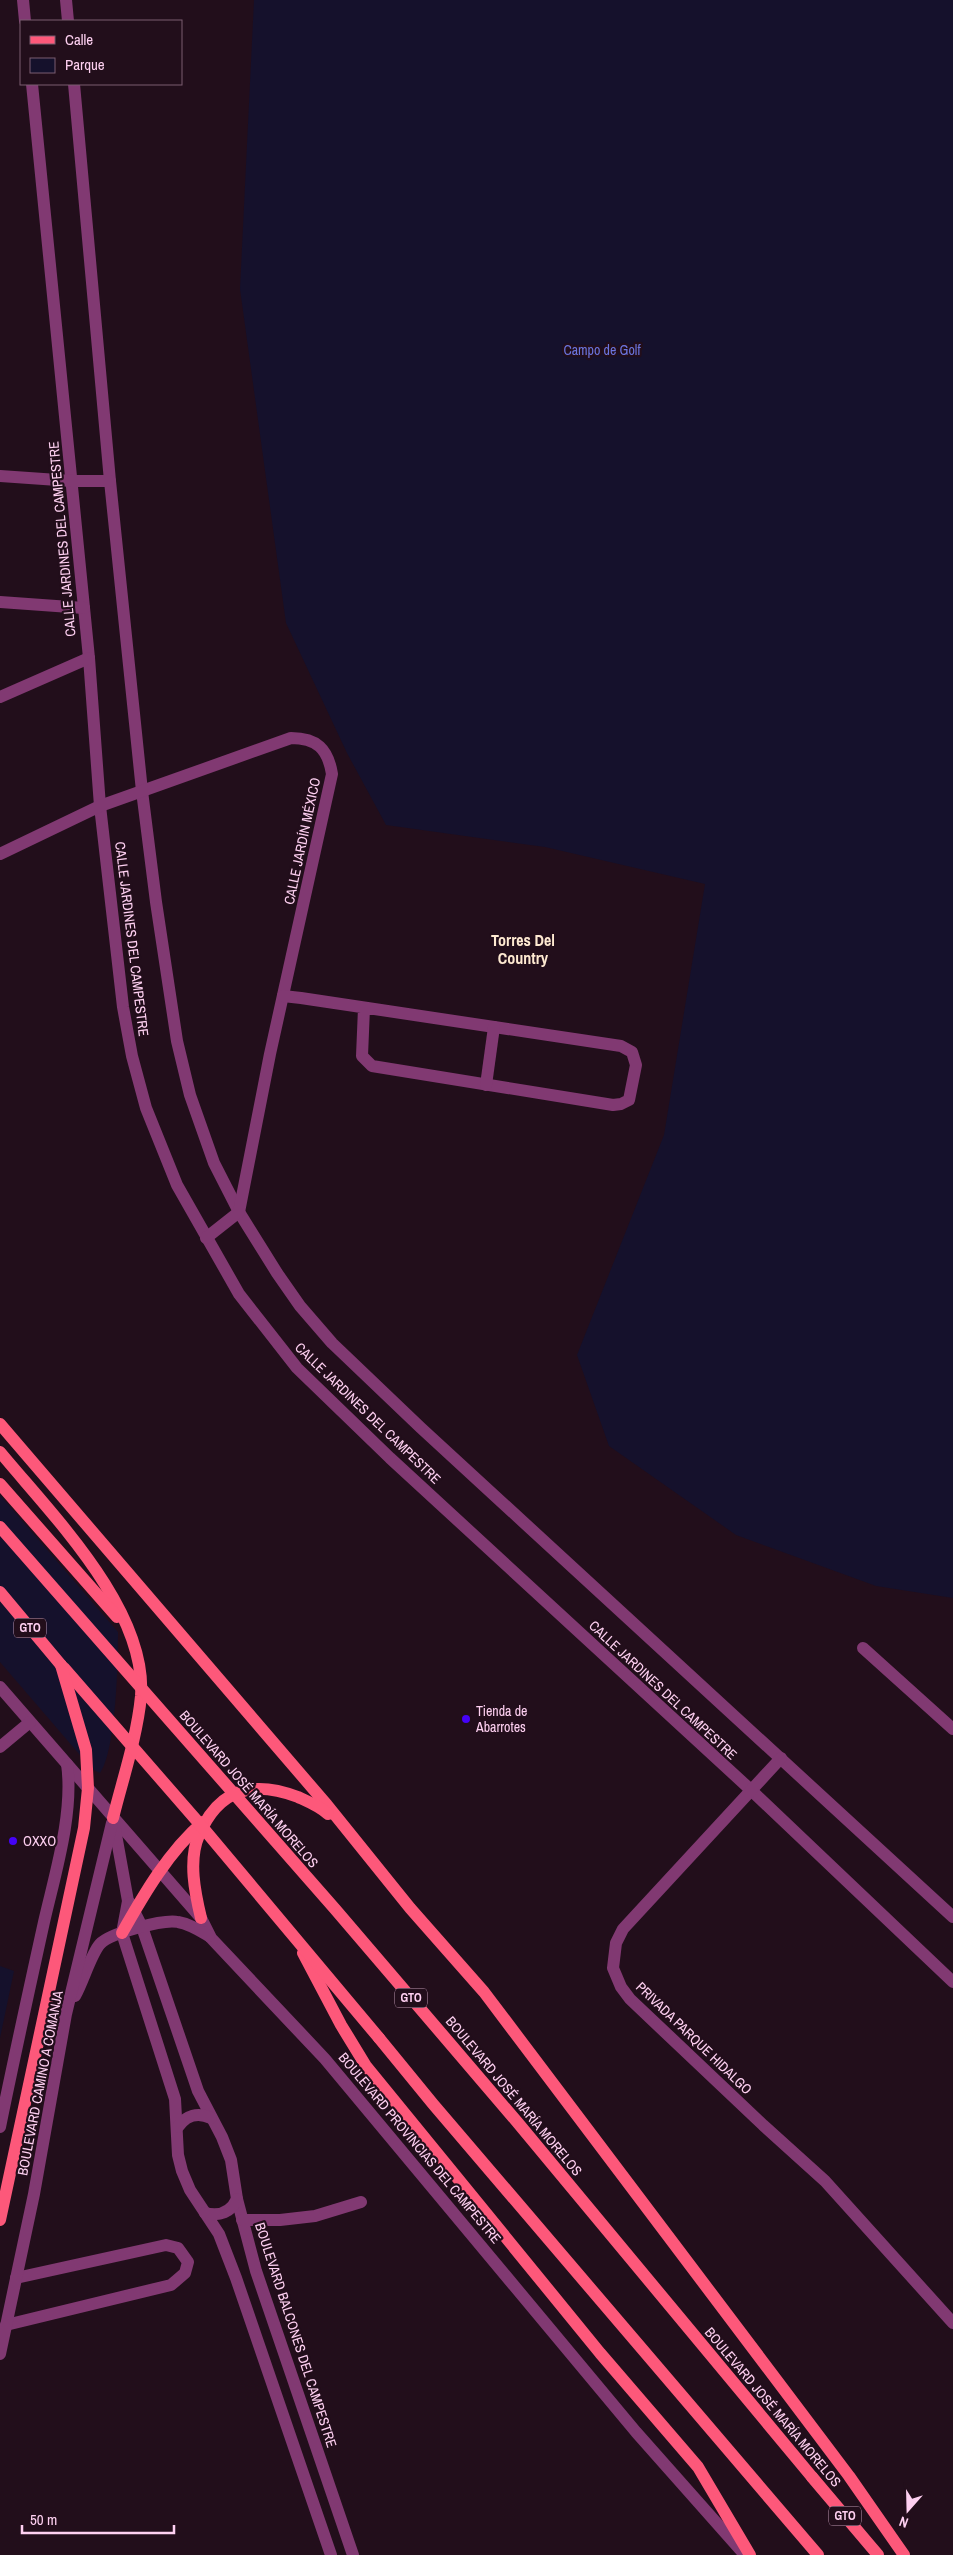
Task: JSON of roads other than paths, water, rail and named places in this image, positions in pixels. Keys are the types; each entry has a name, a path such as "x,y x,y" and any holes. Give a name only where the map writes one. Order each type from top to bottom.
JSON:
{"main road":[{"path":"0,1424 327,1804 410,1908 484,1992 585,2122 764,2366 849,2476 904,2555"},
{"path":"0,1452 106,1583 129,1630 137,1654 141,1694 131,1748 113,1818"},
{"path":"0,1484 129,1630"},
{"name":"BOULEVARD JOSÉ MARÍA MORELOS","path":"0,1527 335,1909 518,2123 878,2555"},
{"name":"GTO","path":"0,1592 198,1822 433,2104 818,2555"},
{"path":"0,2220 84,1828 88,1788 86,1750 61,1664"},
{"path":"122,1933 132,1906 188,1835 230,1796 250,1788 267,1787 287,1793 320,1807 348,1832"},
{"path":"201,1918 195,1887 195,1853 198,1836 212,1814"},
{"path":"292,1934 366,2066 546,2284 600,2353 698,2467 750,2555"}],"street":[{"path":"23,0 25,20"},
{"path":"66,0 68,20"},
{"name":"CALLE JARDINES DEL CAMPESTRE","path":"32,85 84,608 100,806 123,1007 132,1056 146,1108 177,1185 239,1294 297,1368 390,1458 752,1791 953,1982"},
{"name":"CALLE JARDINES DEL CAMPESTRE","path":"74,85 110,481 142,790 176,1041 193,1103 214,1163 239,1212 300,1306 332,1343 420,1428 953,1918"},
{"path":"0,476 72,481 110,481"},
{"path":"0,602 84,608"},
{"path":"0,697 88,658"},
{"name":"CALLE JARDÍN MÉXICO","path":"0,854 100,806 291,738 310,740 320,745 326,753 332,774 283,996 239,1212"},
{"path":"283,996 494,1027 620,1046 632,1052 636,1065 629,1100 621,1104 486,1085 372,1066 362,1056 364,1008"},
{"path":"486,1085 494,1027"},
{"path":"206,1238 239,1212"},
{"path":"863,1648 953,1729"},
{"name":"BOULEVARD PROVINCIAS DEL CAMPESTRE","path":"0,1687 201,1918 211,1938 332,2066 636,2432 745,2555"},
{"path":"0,1747 30,1722"},
{"name":"PRIVADA PARQUE HIDALGO","path":"781,1758 623,1929 616,1943 612,1958 616,1977 621,1987 640,2010 825,2180 953,2323"},
{"name":"BOULEVARD CAMINO A COMANJA","path":"0,2127 58,1861 67,1802 69,1779 67,1764"},
{"name":"BOULEVARD BALCONES DEL CAMPESTRE","path":"113,1818 132,1906 142,1927 198,2091 222,2137 231,2160 237,2199 256,2271 353,2555"},
{"name":"BOULEVARD CAMINO A COMANJA","path":"0,2354 34,2194 66,2014 113,1818"},
{"path":"66,2014 89,1970 92,1955 101,1942 142,1927 175,1921 194,1926 211,1938"},
{"path":"122,1933 174,2099 178,2127 178,2155 182,2171 190,2190 219,2234 236,2278 331,2555"},
{"path":"178,2127 181,2122 193,2115 199,2114 211,2118"},
{"path":"205,2213 218,2215 224,2213 234,2205 237,2199"},
{"path":"242,2220 280,2220 315,2216 360,2202"},
{"path":"6,2325 171,2285 185,2273 188,2262 178,2248 166,2245 16,2278"}],"place":[{"name":"Tienda de Abarrotes","path":"466,1719"},
{"name":"OXXO","path":"13,1841"}],"district":[{"name":"Torres Del Country","path":"523,949"}],"park label":[{"name":"Campo de Golf","path":"602,350"}]}
